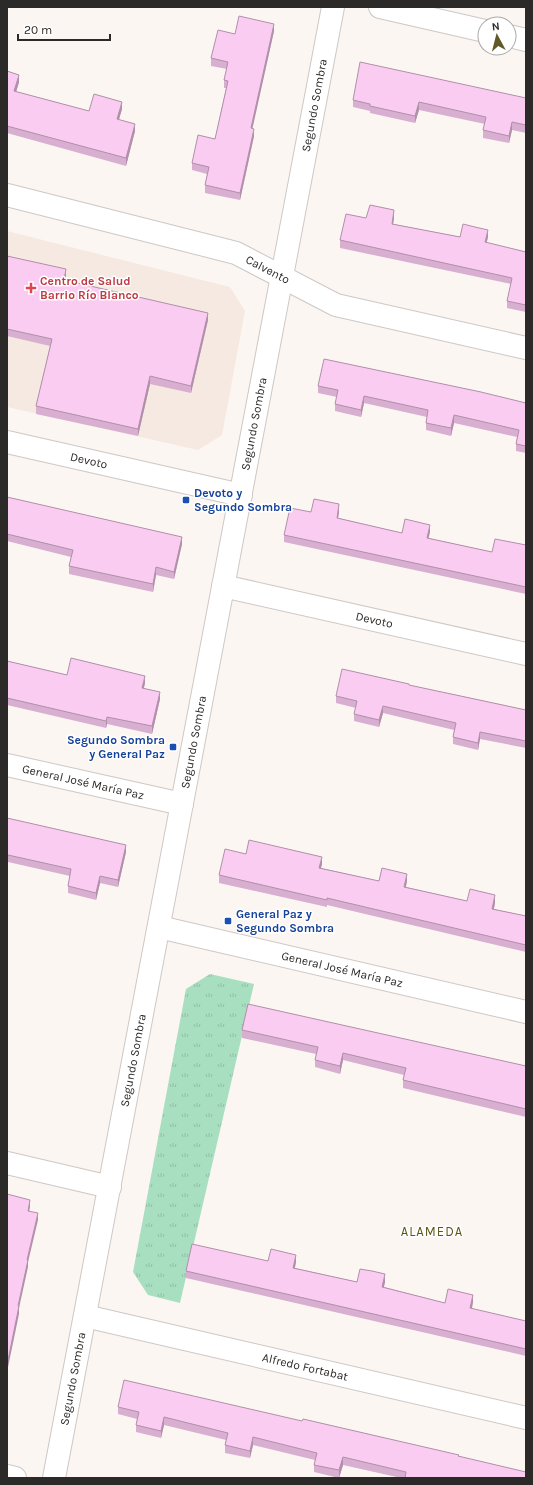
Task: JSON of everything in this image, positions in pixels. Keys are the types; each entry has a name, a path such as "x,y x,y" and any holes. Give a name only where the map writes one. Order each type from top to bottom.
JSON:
{"street":[{"name":"Segundo Sombra","path":"54,1478 333,7"},
{"path":"380,7 477,29"},
{"name":"Calvento","path":"7,195 236,253 336,305 526,348"},
{"name":"Devoto","path":"7,442 241,495"},
{"name":"Devoto","path":"223,586 526,654"},
{"name":"General José María Paz","path":"7,765 182,804"},
{"name":"General José María Paz","path":"159,927 526,1012"},
{"path":"7,1163 110,1187"},
{"name":"Alfredo Fortabat","path":"85,1316 526,1418"},
{"path":"7,1476 15,1478"}],"shaded area":[{"path":"7,231 230,287 245,311 222,435 198,450 7,407"}],"green space":[{"path":"210,974 254,984 180,1303 148,1295 133,1272 186,989"}],"building":[{"path":"239,16 274,24 251,128 254,129 240,193 205,185 209,167 192,163 198,135 215,139 228,81 224,80 228,62 211,58 218,30 235,34"},
{"path":"360,62 526,98 526,125 512,122 509,136 483,130 486,117 419,102 415,116 370,106 370,104 353,100"},
{"path":"7,71 19,75 14,91 89,111 94,94 122,102 117,119 135,124 126,158 7,126"},
{"path":"370,205 394,210 392,224 460,237 463,224 488,230 485,242 526,252 526,305 507,301 512,278 340,240 346,214 366,218"},
{"path":"7,256 66,269 64,280 208,313 191,386 150,376 138,429 36,406 52,339 7,329"},
{"path":"324,359 526,403 526,446 516,444 519,430 454,415 451,428 426,423 428,410 364,396 361,410 335,404 338,390 318,386"},
{"path":"7,497 182,537 174,572 156,567 153,584 69,566 73,550 7,534"},
{"path":"314,499 339,504 337,518 402,533 405,519 430,525 427,538 492,552 495,539 526,545 526,587 284,535 290,508 311,512"},
{"path":"71,658 145,676 142,688 160,692 152,726 107,717 106,721 7,698 7,661 67,675"},
{"path":"342,669 526,710 526,741 480,732 478,743 453,737 456,723 383,706 379,720 354,714 357,701 336,696"},
{"path":"7,818 126,845 118,880 100,876 96,893 68,886 71,869 8,855 7,860"},
{"path":"249,840 322,857 319,868 379,881 382,868 407,874 404,887 467,901 470,889 495,895 492,909 526,916 526,945 327,898 327,900 219,875 225,849 246,854"},
{"path":"248,1004 526,1066 526,1109 403,1080 406,1068 343,1053 340,1066 315,1060 318,1047 242,1030"},
{"path":"7,1194 30,1200 28,1211 38,1213 27,1260 7,1365"},
{"path":"192,1244 268,1261 271,1249 296,1255 293,1268 357,1282 360,1269 385,1274 382,1287 445,1303 448,1289 473,1295 470,1308 526,1321 526,1349 186,1271"},
{"path":"124,1380 459,1455 458,1456 526,1472 526,1478 405,1478 406,1472 343,1457 339,1470 314,1465 317,1453 253,1437 250,1451 225,1445 228,1433 164,1417 161,1431 136,1425 139,1412 118,1407"}],"place":[{"name":"Centro de Salud Barrio Río Blanco","path":"31,288"},
{"name":"Devoto y Segundo Sombra","path":"186,500"},
{"name":"Segundo Sombra y General Paz","path":"173,747"},
{"name":"General Paz y Segundo Sombra","path":"228,921"}],"district":[{"name":"ALAMEDA","path":"432,1231"}]}
